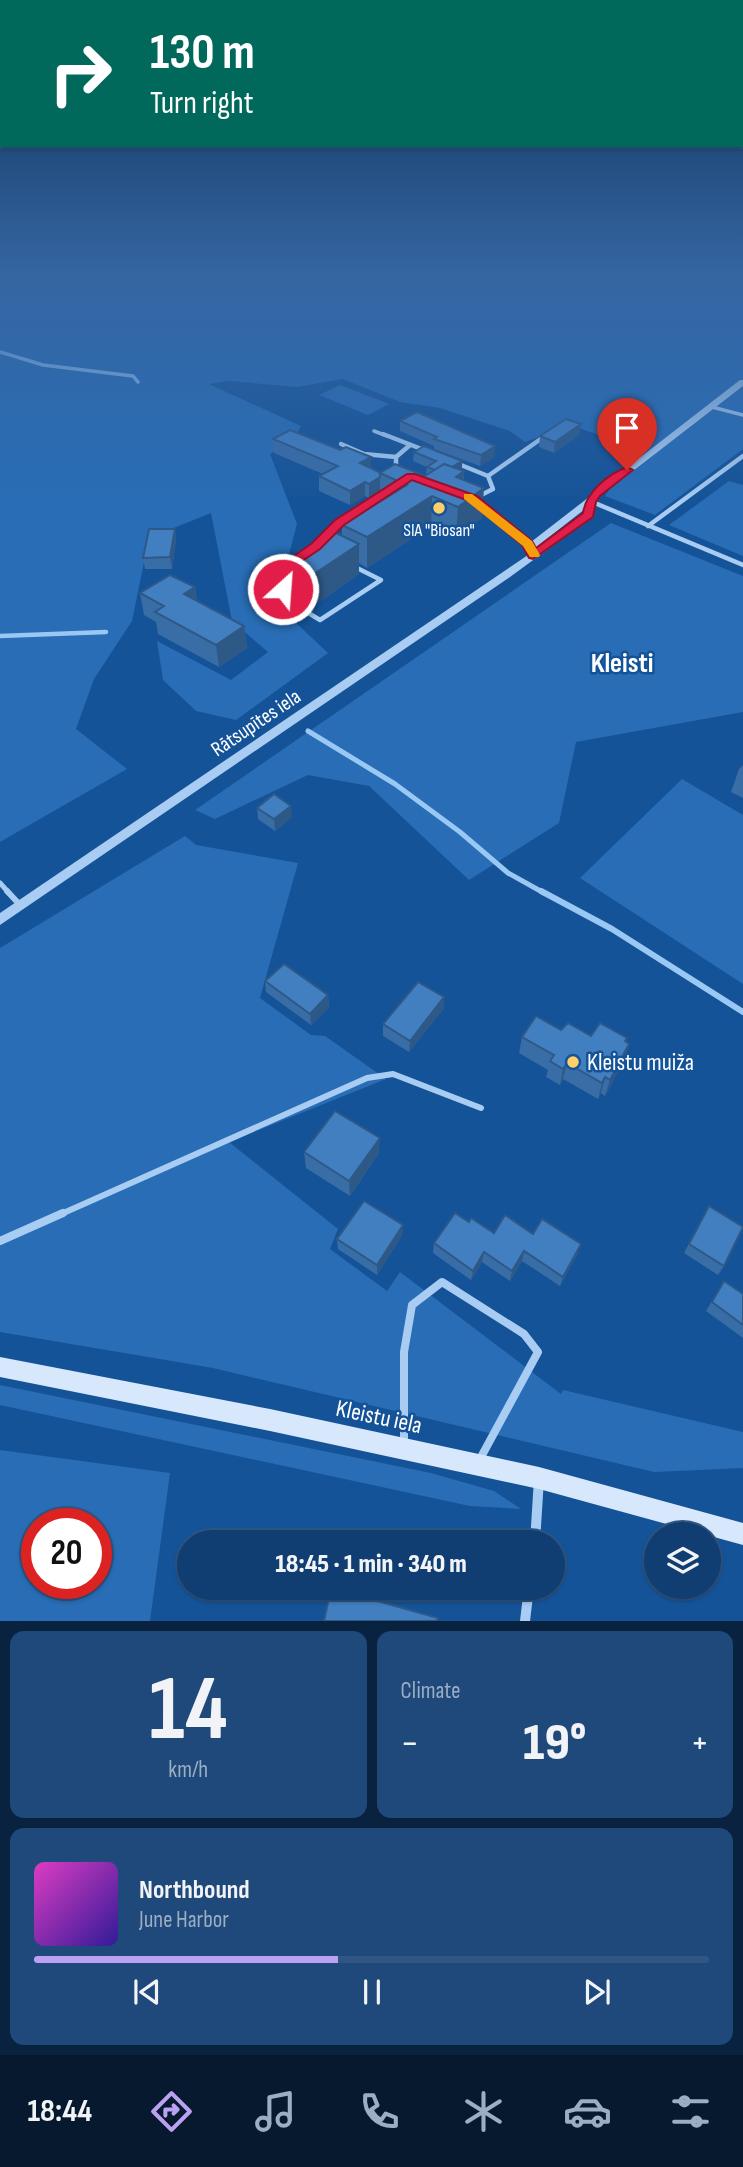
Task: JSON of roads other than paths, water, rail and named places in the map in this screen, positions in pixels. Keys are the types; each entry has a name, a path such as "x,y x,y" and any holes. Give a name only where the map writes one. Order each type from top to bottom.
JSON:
{"main road":[{"name":"Kleistu iela","path":"0,1367 539,1478 743,1534"}],"street":[{"name":"Rātsupītes iela","path":"0,920 533,556 589,514 590,502 596,494 742,385"},
{"path":"536,1530 539,1478"},
{"path":"525,1621 527,1600"}],"lane":[{"path":"712,407 743,415"},
{"path":"374,431 435,455"},
{"path":"488,476 552,431"},
{"path":"341,444 364,454 396,457 410,445"},
{"path":"648,526 743,456"},
{"path":"396,457 396,469 404,472"},
{"path":"447,460 488,476 493,489 473,499 527,543 533,556"},
{"path":"463,475 472,470"},
{"path":"315,547 381,580 320,620 295,606 283,589 289,564 315,547 340,523 391,489"},
{"path":"590,502 743,565"},
{"path":"0,883 22,906"},
{"path":"0,1241 367,1078 393,1074 481,1108"},
{"path":"404,1449 404,1352 412,1305 442,1282 524,1334 538,1352 477,1465"}],"waterway":[{"path":"0,352 43,365 133,376 138,382"},
{"path":"0,636 106,632"},
{"path":"308,731 395,784 460,832 508,873 544,893"},
{"path":"541,891 612,929 743,1012"}],"place":[{"name":"SIA \"Biosan\"","path":"439,508"},
{"name":"Kleistu muiža","path":"573,1062"}],"district":[{"name":"Kleisti","path":"622,663"}]}
